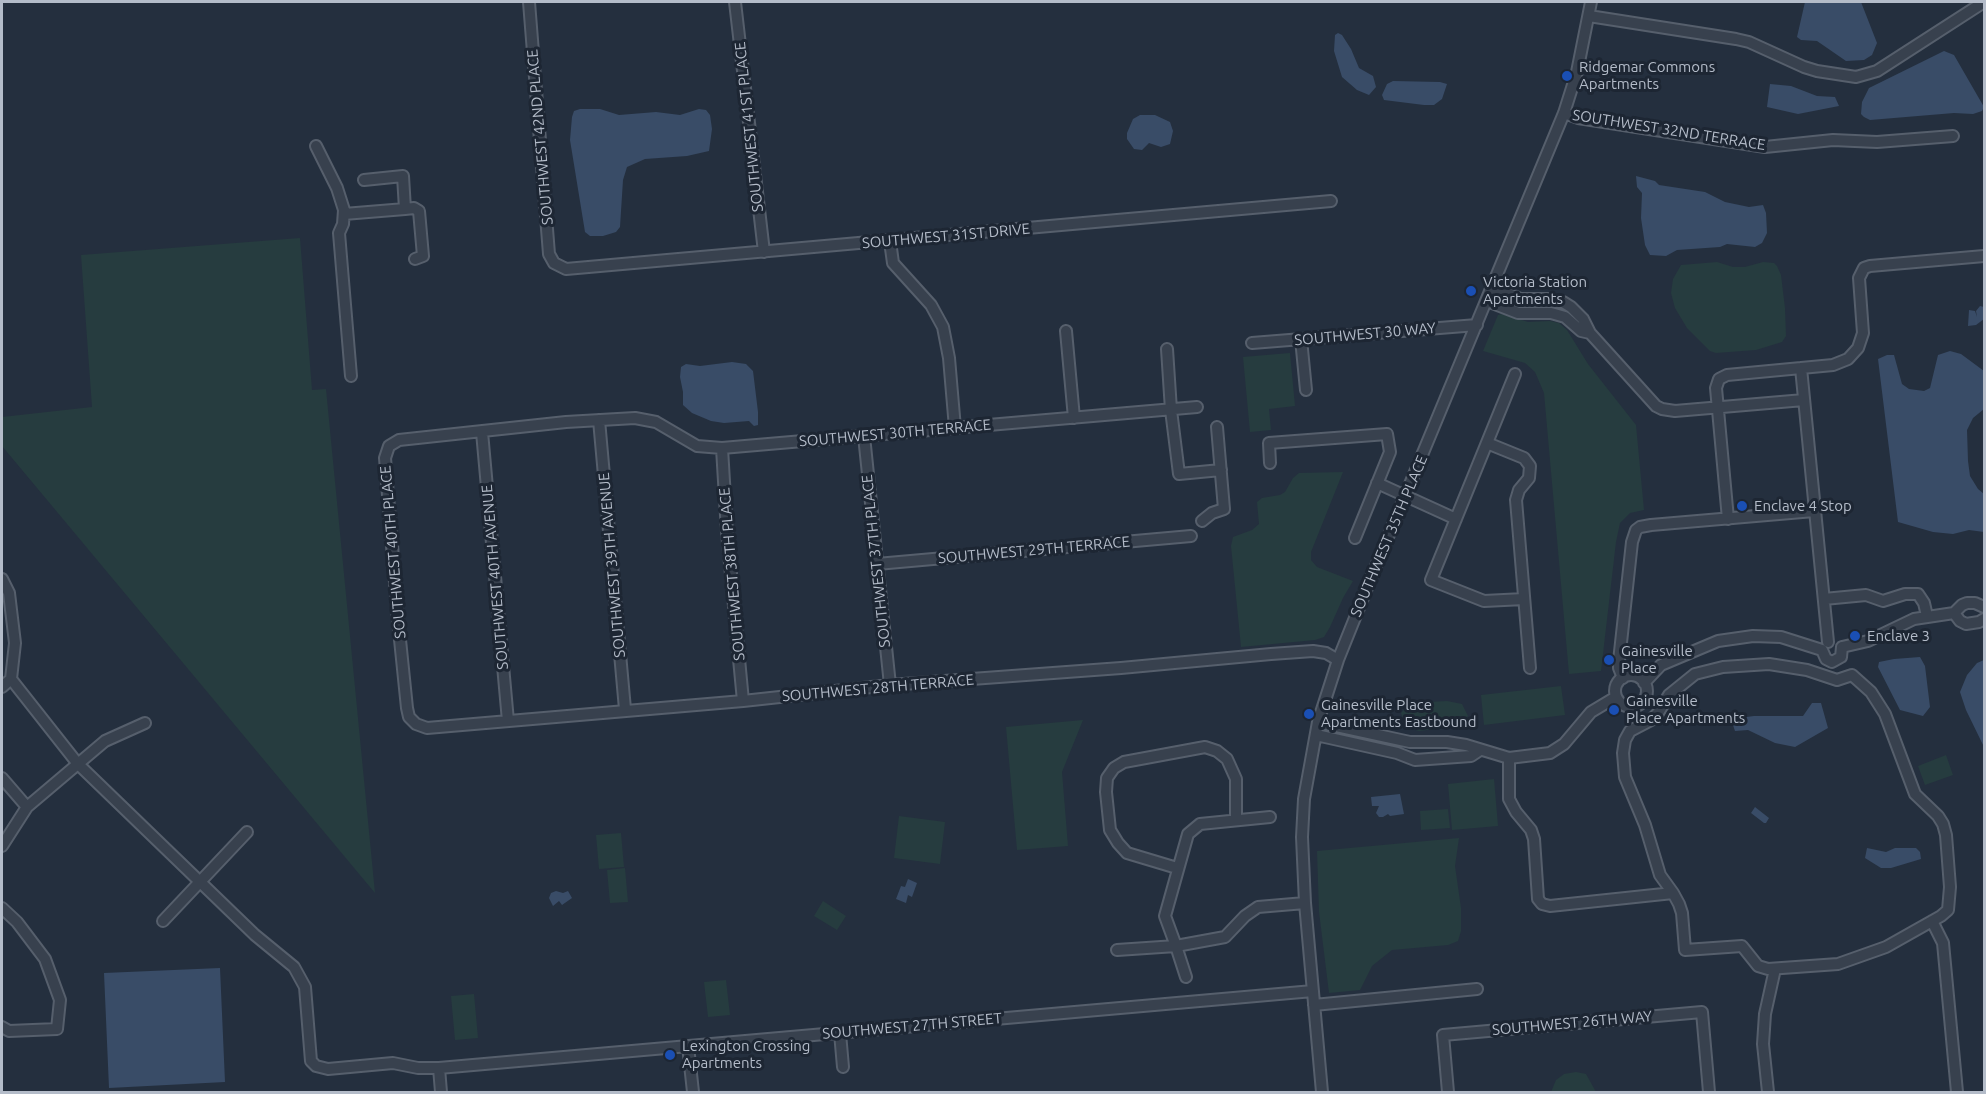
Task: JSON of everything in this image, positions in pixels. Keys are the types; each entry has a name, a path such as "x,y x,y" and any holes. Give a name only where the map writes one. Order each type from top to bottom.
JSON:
{"street":[{"name":"SOUTHWEST 42ND PLACE","path":"529,2 549,254 554,263 560,267"},
{"name":"SOUTHWEST 41ST PLACE","path":"735,2 764,252"},
{"name":"SOUTHWEST 35TH PLACE","path":"1322,1092 1305,903 1302,837 1304,799 1318,722 1338,660 1564,112 1577,72 1591,2"},
{"path":"1589,16 1736,39 1749,42 1804,67 1856,77 1876,71 1984,2"},
{"name":"SOUTHWEST 32ND TERRACE","path":"1564,112 1578,118 1765,147 1833,140 1877,142 1953,136"},
{"path":"316,146 337,188 344,214 343,225 339,233 351,376"},
{"path":"364,180 403,176 405,209"},
{"name":"SOUTHWEST 31ST DRIVE","path":"560,267 571,270 1331,201"},
{"path":"344,214 414,208 419,211 423,256 415,259"},
{"path":"890,241 893,263 931,305 943,327 949,358 955,428"},
{"path":"1728,519 1716,388 1716,383 1722,376 1841,363 1853,355 1863,333 1859,278 1864,268 1984,256"},
{"path":"1493,287 1524,299 1548,298 1563,302 1579,314 1590,333 1656,406 1675,411 1804,400"},
{"path":"1518,313 1524,299"},
{"path":"1487,302 1518,313 1558,315 1581,331 1590,333"},
{"name":"SOUTHWEST 30 WAY","path":"1252,343 1477,325"},
{"path":"1066,331 1074,418"},
{"path":"1301,339 1306,390"},
{"path":"1167,349 1171,410 1179,474 1221,470"},
{"path":"1801,368 1824,599 1824,657 1829,661 1836,661 1841,652 1900,624 1927,616 1954,613 1956,609 1967,603 1975,603 1984,607"},
{"path":"1515,374 1431,580 1484,601 1524,599"},
{"name":"SOUTHWEST 30TH TERRACE","path":"599,420 635,418 656,422 697,446 722,448 1197,407"},
{"name":"SOUTHWEST 40TH PLACE","path":"416,724 409,717 407,708 398,620 386,453 392,443 399,440 599,420"},
{"name":"SOUTHWEST 39TH AVENUE","path":"599,420 626,710"},
{"path":"1202,521 1212,513 1224,509 1217,427"},
{"name":"SOUTHWEST 40TH AVENUE","path":"482,432 508,721"},
{"path":"1270,463 1269,443 1386,434 1390,452 1355,538"},
{"name":"SOUTHWEST 37TH PLACE","path":"864,436 890,686"},
{"path":"1487,443 1524,458 1530,466 1530,478 1519,490 1516,501 1530,668"},
{"name":"SOUTHWEST 38TH PLACE","path":"722,448 727,531 743,701"},
{"path":"1377,483 1456,519"},
{"path":"1623,678 1618,661 1632,542 1636,530 1651,525 1814,511"},
{"name":"SOUTHWEST 29TH TERRACE","path":"877,564 1191,536"},
{"path":"2,579 9,593 15,643 11,679 2,687"},
{"path":"1824,599 1866,595 1883,601 1905,594 1918,594 1924,603 1927,616"},
{"path":"1954,613 1960,621 1966,624 1984,620"},
{"path":"1644,683 1661,665 1718,641 1754,636 1825,646 1837,642 1852,675 1870,692 1885,714 1915,795 1938,816 1943,824 1946,834 1950,898 1948,910 1886,947 1838,964 1775,969 1758,966 1742,946 1685,950 1682,913 1679,904 1660,875 1645,825 1625,777 1624,740 1630,731 1658,714 1669,695 1695,674 1723,668 1769,664 1807,670 1837,680 1852,675"},
{"name":"SOUTHWEST 28TH TERRACE","path":"416,724 427,728 1313,651 1326,653 1338,660"},
{"path":"1636,676 1644,683 1647,690 1646,696 1640,705 1629,707 1623,705 1616,697 1616,686 1623,678 1636,676"},
{"path":"11,679 78,764 200,880"},
{"path":"1397,753 1429,747 1466,745 1509,758 1550,753 1564,744 1591,712 1616,697"},
{"path":"1640,705 1651,720"},
{"path":"1318,722 1429,747"},
{"path":"2,846 27,807 105,741 145,723"},
{"path":"1316,735 1397,753 1415,760 1471,756 1479,750"},
{"path":"1177,868 1127,853 1118,843 1110,830 1106,792 1107,778 1113,768 1124,762 1205,747 1217,751 1227,759 1236,779 1236,819"},
{"path":"1509,758 1509,799 1516,812 1531,830 1534,839 1538,899 1542,904 1551,906 1673,893"},
{"path":"2,778 27,807"},
{"path":"1186,977 1165,916 1188,834 1200,824 1270,817"},
{"path":"163,921 247,832"},
{"name":"SOUTHWEST 27TH STREET","path":"200,880 255,935 294,967 305,987 311,1061 316,1066 328,1069 393,1063 418,1068 439,1068 1313,991"},
{"path":"1117,950 1176,946 1225,937 1258,906 1305,903"},
{"path":"2,908 45,959 60,1000 57,1029 9,1031 2,1027"},
{"path":"1932,921 1943,944 1957,1092"},
{"path":"1768,1092 1763,1044 1765,1014 1775,969"},
{"path":"1314,1005 1477,989"},
{"name":"SOUTHWEST 26TH WAY","path":"1448,1092 1443,1035 1702,1012 1709,1092"},
{"path":"840,1033 843,1067"},
{"path":"688,1046 693,1092"},
{"path":"439,1068 441,1092"}],"green space":[{"path":"300,238 312,390 326,389 375,893 2,446 2,417 92,407 81,255"},
{"path":"1717,262 1733,267 1745,267 1763,262 1774,263 1777,266 1781,275 1785,308 1786,336 1782,342 1756,350 1716,353 1710,351 1687,328 1675,308 1671,293 1673,279 1681,265"},
{"path":"1502,314 1528,322 1559,323 1567,330 1588,364 1636,425 1644,510 1630,513 1620,523 1601,671 1569,674 1544,393 1535,372 1525,363 1483,351 1498,315"},
{"path":"1290,353 1295,406 1269,409 1271,430 1250,432 1243,357"},
{"path":"1343,472 1311,552 1311,560 1317,567 1353,581 1330,627 1324,637 1315,640 1241,647 1231,546 1233,537 1252,530 1259,524 1257,502 1262,498 1285,492 1293,478 1299,473"},
{"path":"1561,686 1565,715 1484,725 1481,695"},
{"path":"1447,701 1462,704 1468,716 1452,727 1419,731 1406,727 1401,713 1410,703"},
{"path":"1083,720 1062,772 1068,846 1017,850 1006,727"},
{"path":"1946,755 1953,775 1925,785 1918,766"},
{"path":"1494,779 1498,826 1452,830 1448,784"},
{"path":"1448,809 1450,828 1421,830 1420,811"},
{"path":"899,816 945,822 940,864 894,858"},
{"path":"621,833 624,867 599,869 596,835"},
{"path":"1459,838 1455,866 1461,908 1461,931 1458,941 1448,945 1392,950 1372,966 1360,990 1329,993 1319,912 1317,851"},
{"path":"625,868 628,902 610,903 607,870"},
{"path":"823,901 846,916 837,930 814,916"},
{"path":"726,980 730,1015 708,1017 704,982"},
{"path":"474,994 478,1038 455,1040 451,996"},
{"path":"1576,1072 1586,1074 1596,1092 1551,1092 1556,1080 1564,1074"}],"water":[{"path":"1805,2 1861,2 1877,43 1872,55 1864,60 1846,61 1817,41 1801,40 1797,37"},
{"path":"1338,33 1342,35 1351,49 1359,68 1373,76 1376,87 1369,95 1357,90 1342,77 1334,51 1335,35"},
{"path":"1944,51 1954,55 1984,107 1982,111 1973,114 1954,113 1870,120 1861,114 1862,102 1869,88"},
{"path":"1393,81 1447,84 1442,99 1434,105 1424,105 1384,100 1382,95 1387,84"},
{"path":"1770,84 1791,86 1817,96 1835,97 1839,106 1798,114 1767,107"},
{"path":"600,109 619,115 656,112 680,115 699,109 706,110 710,115 712,129 709,151 687,156 645,159 627,167 623,180 620,227 616,232 603,236 590,236 585,232 570,140 572,117 574,111"},
{"path":"1140,115 1155,115 1170,122 1173,131 1170,144 1161,147 1149,143 1142,150 1134,149 1127,139 1127,133 1133,119"},
{"path":"1636,176 1655,181 1659,185 1705,192 1725,202 1749,207 1763,205 1766,213 1767,233 1762,243 1755,247 1727,244 1720,247 1677,250 1666,256 1650,255 1645,245 1641,218 1642,193 1637,187"},
{"path":"1980,306 1984,307 1984,319 1976,325 1968,326 1969,310 1975,311 1977,317 1976,311"},
{"path":"1950,351 1961,354 1984,371 1984,409 1973,418 1967,430 1970,476 1984,494 1984,532 1969,530 1953,534 1933,532 1898,522 1878,359 1894,355 1902,384 1909,389 1924,391 1930,388 1938,355"},
{"path":"732,362 746,364 753,371 758,425 754,426 749,421 724,423 711,421 692,413 683,405 681,367 686,364 700,366"},
{"path":"1920,657 1925,666 1930,707 1923,716 1900,710 1878,667 1879,662"},
{"path":"1984,660 1984,747 1960,692 1967,675 1977,663"},
{"path":"1812,703 1821,703 1828,728 1795,747 1775,743 1748,730 1735,731 1731,719 1754,716 1803,716"},
{"path":"1400,794 1404,814 1390,816 1388,814 1379,817 1376,813 1379,806 1372,806 1371,797"},
{"path":"1755,807 1769,818 1766,823 1751,813"},
{"path":"1867,848 1886,852 1895,848 1916,848 1920,852 1921,859 1891,868 1881,868 1865,858"},
{"path":"908,879 917,883 912,897 908,895 906,903 896,899 901,886 905,887"},
{"path":"556,891 563,893 568,891 572,898 562,905 559,901 553,906 549,898 551,893"},
{"path":"220,968 225,1082 109,1088 104,973"}],"place":[{"name":"Ridgemar Commons Apartments","path":"1567,76"},
{"name":"Victoria Station Apartments","path":"1471,291"},
{"name":"Enclave 4 Stop","path":"1742,506"},
{"name":"Enclave 3","path":"1855,636"},
{"name":"Gainesville Place","path":"1609,660"},
{"name":"Gainesville Place Apartments","path":"1614,710"},
{"name":"Gainesville Place Apartments Eastbound","path":"1309,714"},
{"name":"Lexington Crossing Apartments","path":"670,1055"}]}
